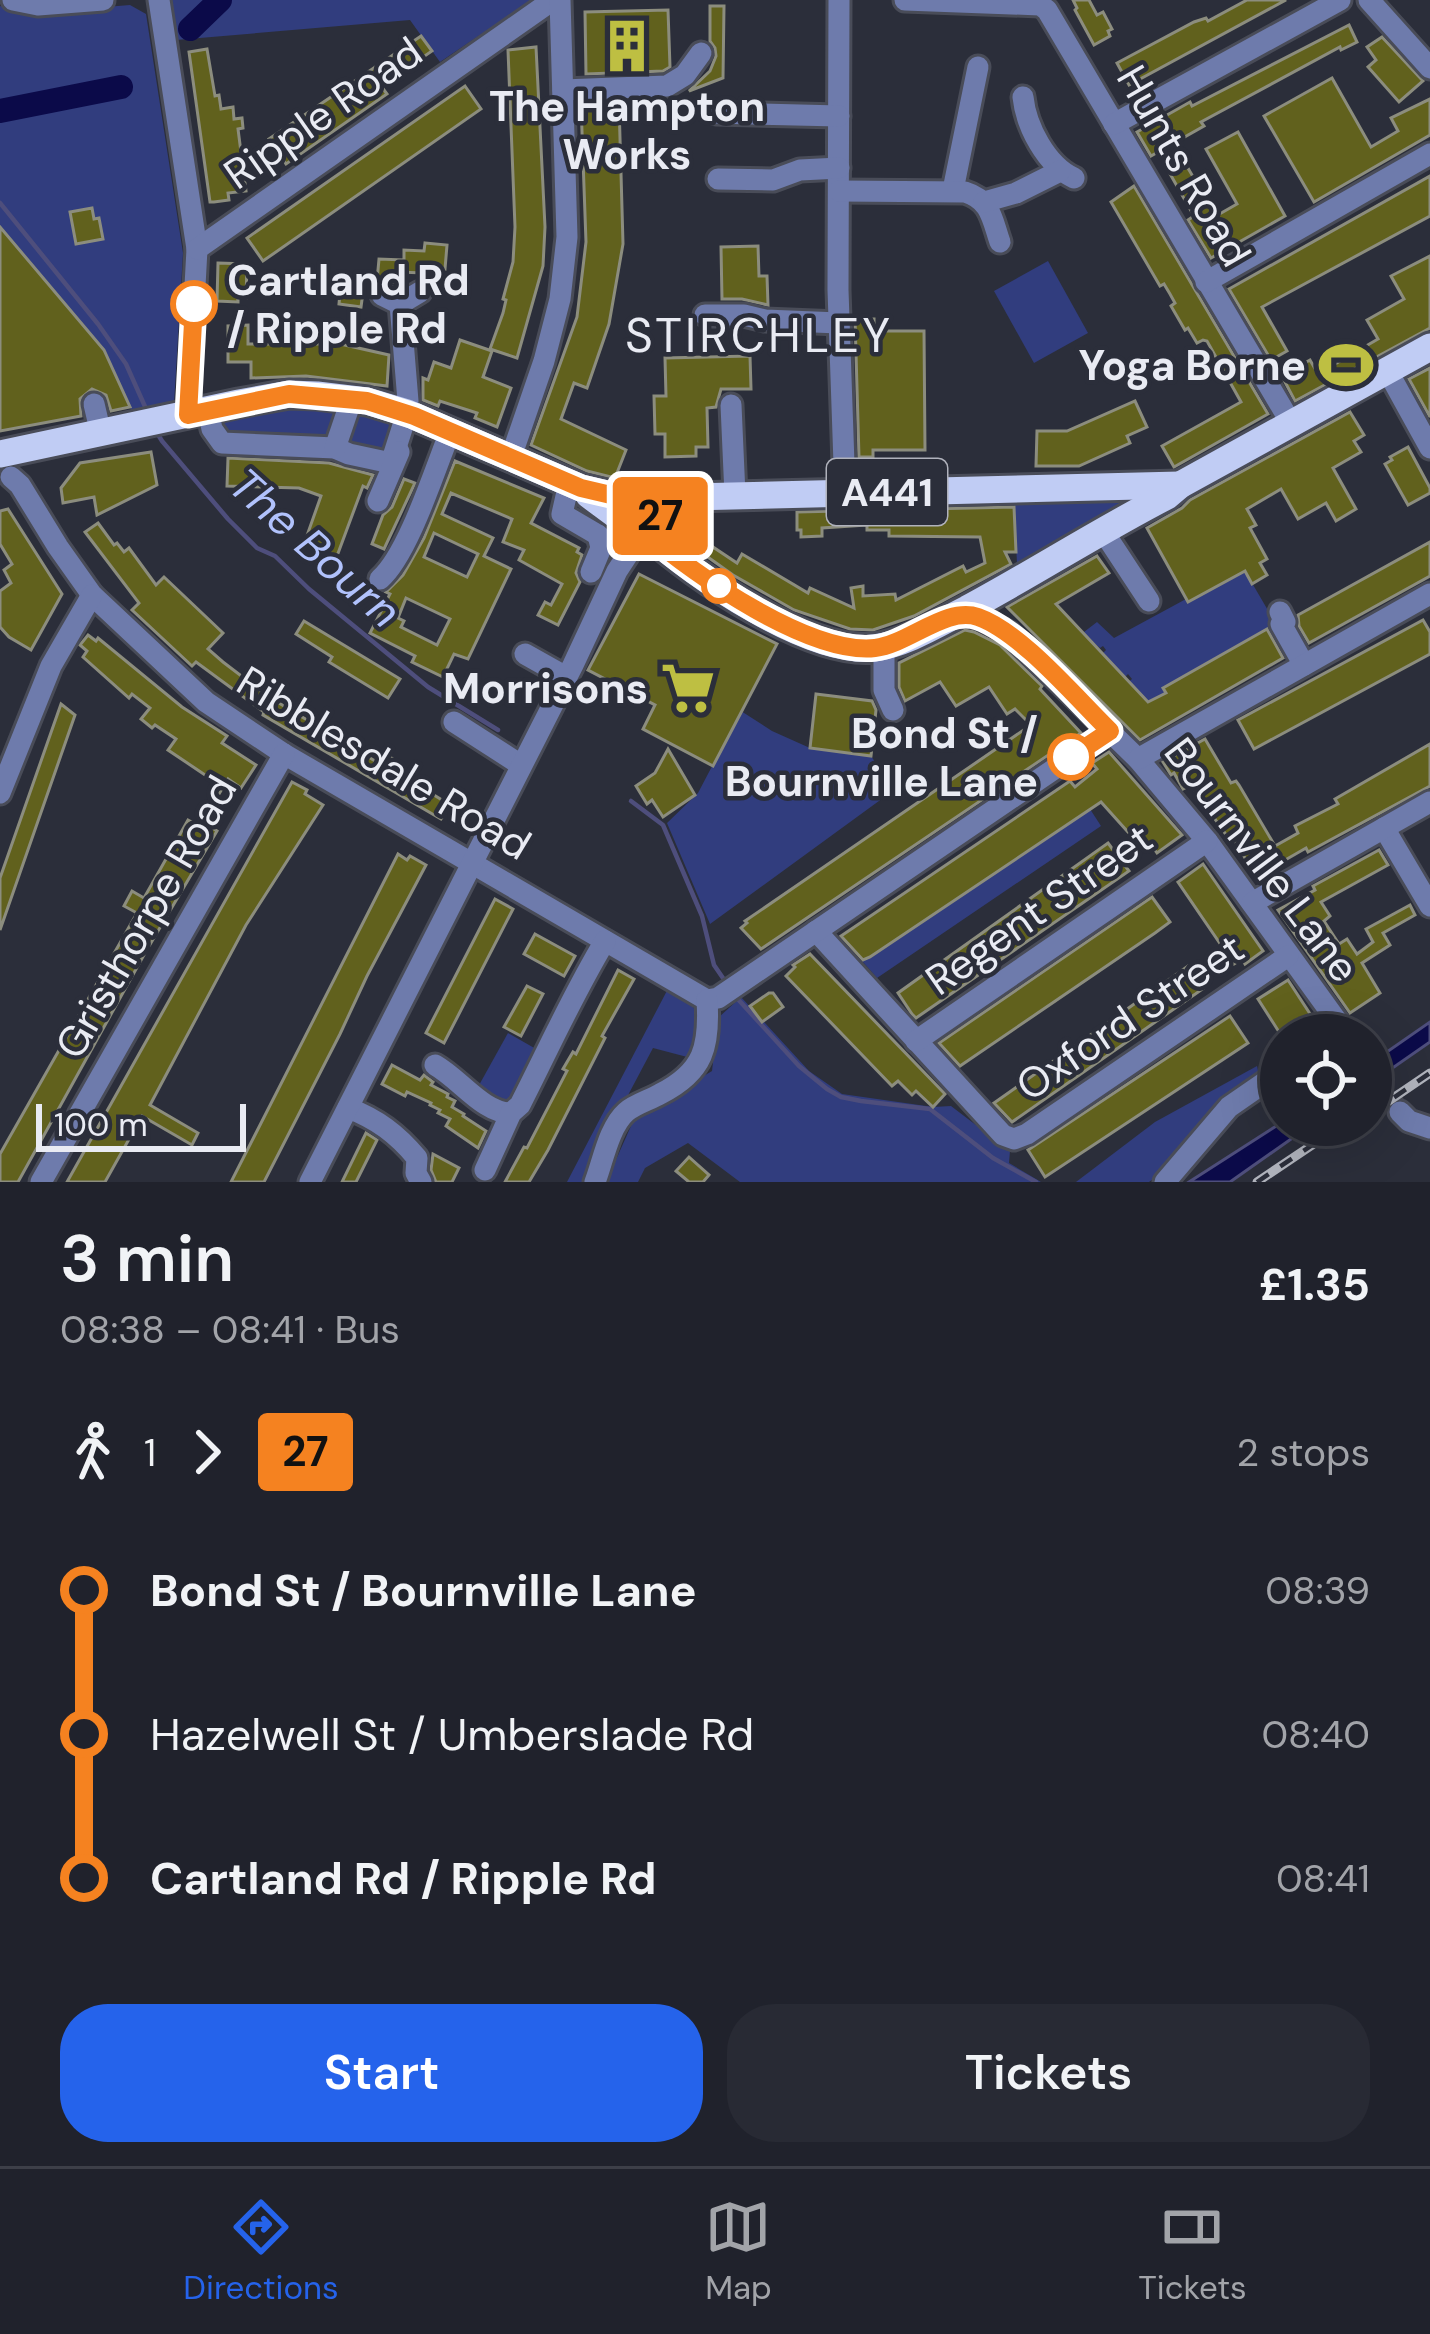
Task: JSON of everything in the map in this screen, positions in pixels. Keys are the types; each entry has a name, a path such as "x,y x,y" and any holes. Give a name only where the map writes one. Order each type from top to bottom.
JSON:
{"main road":[{"name":"A441","path":"629,522 735,495 845,493 1128,501 1167,496 1430,347"},
{"name":"A441","path":"13,469 100,434 173,418 289,394 352,398 411,414 575,485 729,593 790,628 835,644 876,648 957,614 1103,531 1128,501"}],"street":[{"path":"17,0 38,5 103,0"},
{"path":"159,0 197,249 173,418 212,429 222,442 335,448 391,463 411,414"},
{"path":"511,457 560,299 567,237 556,0"},
{"name":"Ripple Road","path":"197,249 556,0"},
{"path":"839,0 839,322 845,493"},
{"name":"Hunts Road","path":"905,0 1040,4 1047,10 1292,423"},
{"path":"1114,124 1340,0"},
{"path":"1369,0 1430,68"},
{"path":"562,90 667,86 685,75 701,53"},
{"path":"953,190 978,67"},
{"path":"984,202 1067,175 1051,160 1025,113 1023,97"},
{"path":"716,113 839,116"},
{"path":"1206,282 1430,154"},
{"path":"718,179 773,181 800,170 839,179 953,190 980,197 1000,242"},
{"path":"378,501 411,414 401,297"},
{"path":"705,315 839,322"},
{"path":"1388,370 1428,438"},
{"path":"335,448 352,398"},
{"path":"94,404 100,434"},
{"path":"731,406 735,495"},
{"path":"380,579 392,569 402,549 450,432"},
{"name":"Ribblesdale Road","path":"13,469 92,596 206,702 284,754 713,999"},
{"path":"310,1182 617,572 629,522"},
{"path":"591,572 601,548 629,522"},
{"path":"1103,531 1149,601"},
{"path":"1138,759 1430,594"},
{"name":"Bournville Lane","path":"992,595 992,608 1010,632 1138,759 1207,841 1327,1014"},
{"path":"0,793 51,666 92,596"},
{"path":"1280,612 1285,622 1281,624 1304,665"},
{"name":"Bournville Lane","path":"957,614 980,617 1010,632"},
{"path":"884,646 884,690 893,710"},
{"path":"525,654 566,677"},
{"path":"454,722 520,764"},
{"path":"0,728 24,729"},
{"path":"595,1182 625,1113 681,1083 696,1067 706,1049 713,999 1110,731"},
{"name":"Gristhorpe Road","path":"41,1182 284,754"},
{"path":"1252,903 1430,802"},
{"path":"1384,828 1430,906"},
{"name":"Regent Street","path":"916,1041 1207,841"},
{"name":"Oxford Street","path":"816,931 1004,1135 1014,1139 1288,956"},
{"path":"485,1171 574,992 605,941"},
{"path":"435,1065 482,1103 511,1113"},
{"path":"1165,1182 1229,1107 1260,1086"},
{"path":"348,1108 399,1135 417,1158 421,1182"}],"shaded area":[{"path":"171,0 532,0 440,62 410,20 176,40"},
{"path":"130,5 146,14 183,253 174,404 133,414 104,350 0,227 0,6 32,13"},
{"path":"1048,261 1088,333 1034,363 994,291"},
{"path":"290,408 338,412 332,440 224,438 216,425 240,415"},
{"path":"354,409 399,424 387,457 342,445"},
{"path":"1122,493 1129,500 1126,506 1017,564 1014,497"},
{"path":"1245,571 1276,624 1164,688 1170,700 1155,698 1160,710 1119,690 1132,679 1128,674 1125,677 1092,664 1106,650 1103,646 1095,644 1084,655 1084,632 1097,622 1114,638"},
{"path":"741,711 810,748 871,756 894,790 710,924 667,823 698,793"},
{"path":"1090,809 1101,826 877,978 862,961 892,942 892,925 900,937 908,932 907,916 915,927 922,922 914,910 927,918 1021,856 1034,829 1043,842 1051,836 1043,823 1057,832"},
{"path":"671,983 699,1014 691,1058 653,1048 582,1182 567,1182"},
{"path":"741,997 809,1071 842,1094 951,1106 1010,1151 1009,1163 1041,1182 740,1182 688,1143 645,1168 638,1182 606,1182 635,1117 712,1071 718,1018"},
{"path":"1430,1022 1430,1042 1392,1068 1392,1048"},
{"path":"508,1033 536,1049 510,1105 478,1087"},
{"path":"1257,1066 1260,1095 1149,1182 1076,1182 1155,1122"},
{"path":"1260,1136 1260,1146 1281,1146 1230,1182 1189,1182"}],"building":[{"path":"1073,0 1089,0 1097,15 1103,12 1112,29 1110,36 1094,45"},
{"path":"1247,0 1286,0 1129,85 1117,63"},
{"path":"710,6 724,6 723,78 689,91 710,71 716,56 710,41"},
{"name":"The Hampton Works","path":"668,10 670,67 586,74 585,12"},
{"path":"1349,25 1357,42 1201,122 1204,126 1151,156 1137,132 1190,102 1192,106"},
{"path":"421,36 432,51 381,86 387,94 286,164 269,139"},
{"path":"1382,37 1423,81 1399,102 1368,67 1376,60 1367,47"},
{"path":"536,47 543,266 517,358 490,349 513,262 508,50"},
{"path":"207,49 221,109 233,107 234,119 242,118 243,128 238,129 246,191 228,193 229,200 214,202 210,202 189,52"},
{"path":"1332,78 1371,147 1398,131 1391,118 1430,99 1430,135 1314,202 1264,116"},
{"path":"465,86 481,109 263,261 247,238"},
{"path":"619,103 623,244 609,324 587,388 574,383 561,419 626,450 615,478 587,471 531,445 577,317 586,242 581,104"},
{"path":"1238,132 1285,216 1211,258 1188,220 1194,216 1169,172 1185,163 1216,216 1237,204 1206,149"},
{"path":"1430,176 1430,216 1262,307 1287,351 1271,360 1229,289"},
{"path":"1134,186 1268,414 1174,467 1162,446 1241,402 1207,341 1197,343 1185,330 1171,306 1175,303 1170,294 1164,284 1160,286 1111,202"},
{"path":"92,208 103,239 76,244 70,212"},
{"path":"0,227 104,350 130,407 111,411 106,395 92,389 80,399 81,416 0,431"},
{"path":"425,243 447,245 445,269 424,267 423,273 399,272 399,282 377,281 379,259 404,260 404,250 424,251"},
{"path":"758,246 759,276 767,276 768,305 722,299 721,247"},
{"path":"1430,256 1430,328 1295,401 1284,380 1310,360 1318,374 1378,339 1367,320 1404,299 1391,276"},
{"path":"218,263 247,264 246,298 217,301"},
{"path":"341,282 364,285 361,307 339,304"},
{"path":"855,319 874,319 874,331 924,331 925,450 873,450 873,457 859,457"},
{"path":"248,325 248,344 327,341 389,355 387,386 306,376 251,378 251,362 228,362 228,326"},
{"path":"460,340 492,351 483,377 511,388 497,427 475,418 477,413 423,400 423,378 428,380 434,362 451,368"},
{"path":"750,356 751,389 721,389 716,407 707,408 708,447 696,447 696,456 665,457 665,434 655,434 654,396 666,396 665,358"},
{"path":"1430,368 1430,417 1409,379"},
{"path":"1135,401 1147,427 1127,436 1130,443 1079,466 1036,466 1037,431 1067,431"},
{"path":"1350,412 1364,435 1354,441 1361,452 1333,468 1356,509 1336,521 1326,503 1298,519 1281,489 1247,509 1256,525 1250,528 1267,559 1260,563 1267,575 1252,584 1245,571 1188,602 1147,528"},
{"path":"1408,447 1430,493 1408,505 1385,464"},
{"path":"151,452 157,485 97,515 94,497 63,503 61,488 80,463"},
{"path":"228,458 329,463 373,475 367,488 363,486 337,556 304,544 321,496 299,488 227,486"},
{"path":"455,461 544,498 531,523 579,548 582,555 576,573 580,582 558,625 538,615 545,602 551,605 562,584 519,560 524,550 503,542 512,519 451,493 442,514 493,538 484,556 511,569 468,659 454,654 443,677 370,633 390,594 386,592 403,575 424,538","holes":["434,533 478,554 467,577 424,557","406,598 450,619 437,645 401,627 404,621 398,618"]},
{"path":"404,479 415,483 384,549 372,544"},
{"path":"1014,507 1016,552 1005,552 1011,564 914,616 873,630 850,629 794,610 681,538 686,529 737,563 742,554 808,593 810,588 854,608 851,588 863,586 863,596 895,594 896,600 963,566 966,572 985,563 980,537 889,536 889,530 867,530 867,525 822,528 822,536 801,537 797,512"},
{"path":"8,509 62,594 31,650 0,627 0,591 11,583 4,570 12,564 0,544 0,511"},
{"path":"98,523 114,545 124,552 129,548 156,585 164,577 223,633 208,649 223,662 269,697 375,761 381,751 402,765 397,772 450,805 441,819 263,715 196,662 192,666 132,610 139,603 85,532"},
{"path":"1430,542 1430,576 1309,643 1298,615"},
{"path":"1097,556 1109,573 1056,604 1148,702 1166,693 1163,688 1267,629 1283,658 1140,740 1007,607"},
{"name":"Morrisons","path":"639,574 777,644 713,766 643,729 655,705 588,670"},
{"path":"1423,620 1430,632 1430,654 1254,749 1238,720"},
{"path":"304,621 400,679 388,698 329,662 332,657 296,634"},
{"path":"965,630 1000,645 1081,733 761,949 741,928 745,921 1031,725 1015,709 1007,714 989,687 956,706 940,682 905,701 899,687 899,663"},
{"path":"88,635 227,736 222,743 256,765 241,788 228,779 219,794 210,788 214,781 168,750 176,739 141,719 150,708 132,694 129,698 83,657 87,651 80,645"},
{"path":"816,694 872,701 876,710 871,756 810,748"},
{"path":"61,704 75,715 0,930 0,878"},
{"path":"1205,739 1275,846 1298,833 1295,826 1338,804 1335,799 1430,744 1430,786 1308,852 1306,848 1273,867 1276,872 1259,882 1231,834 1227,836 1191,785 1183,789 1163,762"},
{"path":"668,749 695,795 663,817 636,786 655,773"},
{"path":"1109,752 1182,835 1157,853 1152,846 1145,851 1101,802 870,957 863,960 841,936 1070,781 1075,787 1097,769 1092,763"},
{"path":"292,782 323,805 246,925 150,1105 198,1133 192,1145 142,1116 105,1182 67,1182"},
{"path":"188,820 199,826 202,821 217,831 18,1182 0,1182 0,1154 137,913 124,906 132,891 144,898"},
{"path":"1108,843 1129,871 916,1018 912,1014 898,993"},
{"path":"1379,850 1388,865 1321,902 1330,916 1324,921 1339,944 1347,939 1357,954 1373,942 1366,929 1410,905 1415,915 1383,933 1390,945 1362,963 1380,993 1350,1013 1278,910"},
{"path":"398,854 426,865 264,1182 231,1182"},
{"path":"1203,864 1263,951 1245,964 1242,959 1234,964 1178,882"},
{"path":"1152,897 1170,922 1155,933 960,1066 939,1043"},
{"path":"495,899 513,909 444,1043 426,1033"},
{"path":"535,934 575,956 564,976 524,954"},
{"path":"810,954 945,1094 933,1107 898,1081 892,1086 786,976"},
{"path":"1188,966 1204,988 1012,1122 994,1103"},
{"path":"618,970 634,979 548,1150 529,1182 505,1182 527,1148 567,1071 563,1069 576,1054"},
{"path":"1288,980 1310,1014 1268,1014 1258,999"},
{"path":"527,986 543,994 521,1036 504,1027"},
{"path":"769,993 783,1007 762,1022 750,1006"},
{"path":"1230,1016 1248,1043 1045,1177 1028,1150"},
{"path":"392,1065 420,1080 424,1075 448,1094 455,1101 452,1107 486,1131 478,1148 446,1126 450,1119 431,1103 382,1084"},
{"path":"366,1133 377,1140 356,1182 342,1182"},
{"path":"433,1154 459,1168 452,1182 436,1182 431,1170"},
{"path":"689,1157 709,1175 703,1182 689,1182 676,1171"}],"waterway":[{"path":"190,29 220,0"},
{"path":"0,111 121,87"},
{"name":"The Bourn","path":"0,203 98,324 126,364 147,411"},
{"name":"The Bourn","path":"157,433 257,548 275,556 428,687 498,730"},
{"name":"The Bourn","path":"631,801 663,825 702,916 714,965 725,981"},
{"name":"The Bourn","path":"735,996 799,1066 827,1089 861,1101 930,1109 993,1158 1036,1182"}],"tunnel":[{"path":"1392,1100 1400,1112"}],"railway":[{"path":"1392,1099 1430,1073"},
{"path":"1257,1182 1311,1146"}],"bus line":[{"name":"27","path":"194,304 188,415 289,394 367,401 414,416 581,488 628,499 649,498 660,518 648,534 663,548 790,628 835,644 876,648 957,614 980,617 1010,632 1110,731 1071,757"}],"place":[{"name":"The Hampton Works","path":"627,46"},
{"name":"Cartland Rd / Ripple Rd","path":"194,304"},
{"name":"Yoga Borne","path":"1346,365"},
{"name":"Morrisons","path":"688,688"},
{"name":"Bond St / Bournville Lane","path":"1071,757"}],"district":[{"name":"STIRCHLEY","path":"759,335"}]}
